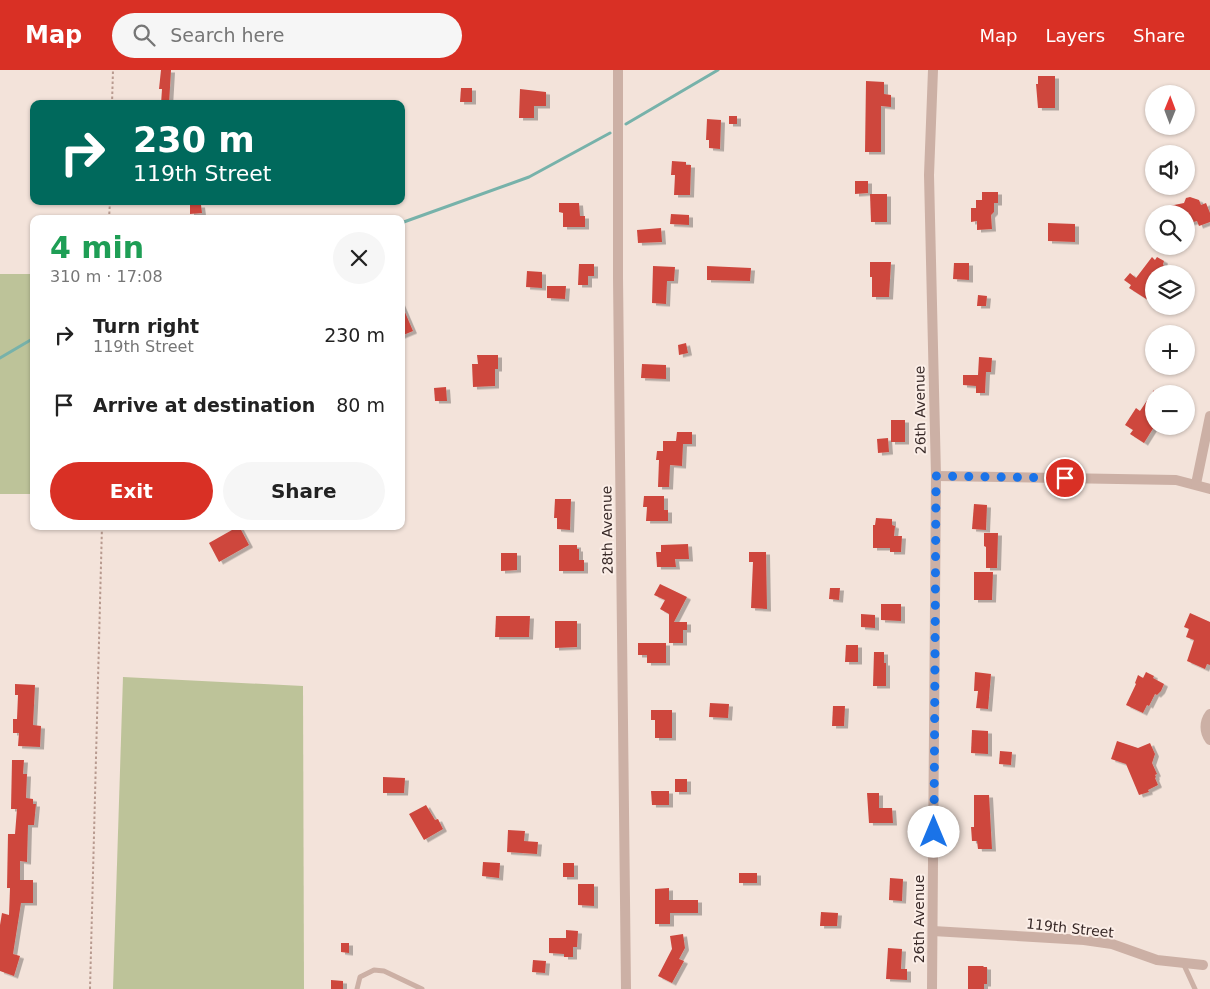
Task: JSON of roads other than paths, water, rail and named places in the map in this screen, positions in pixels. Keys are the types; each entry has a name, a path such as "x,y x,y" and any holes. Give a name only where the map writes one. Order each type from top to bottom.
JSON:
{"street":[{"name":"28th Avenue","path":"618,70 618,278 626,989"},
{"name":"26th Avenue","path":"932,70 929,174 936,476 932,989"},
{"path":"1196,484 1210,416"},
{"path":"936,476 1176,480 1210,489"},
{"path":"1210,714 1205,724 1205,731 1210,740"},
{"name":"119th Street","path":"933,931 1084,940 1112,944 1157,960 1203,965"}],"lane":[{"path":"1183,963 1195,989"},
{"path":"358,989 360,977 374,970 384,972 422,989"}],"waterway":[{"path":"626,124 718,70"},
{"path":"405,222 529,177 610,133"},
{"path":"0,358 30,340"}]}
